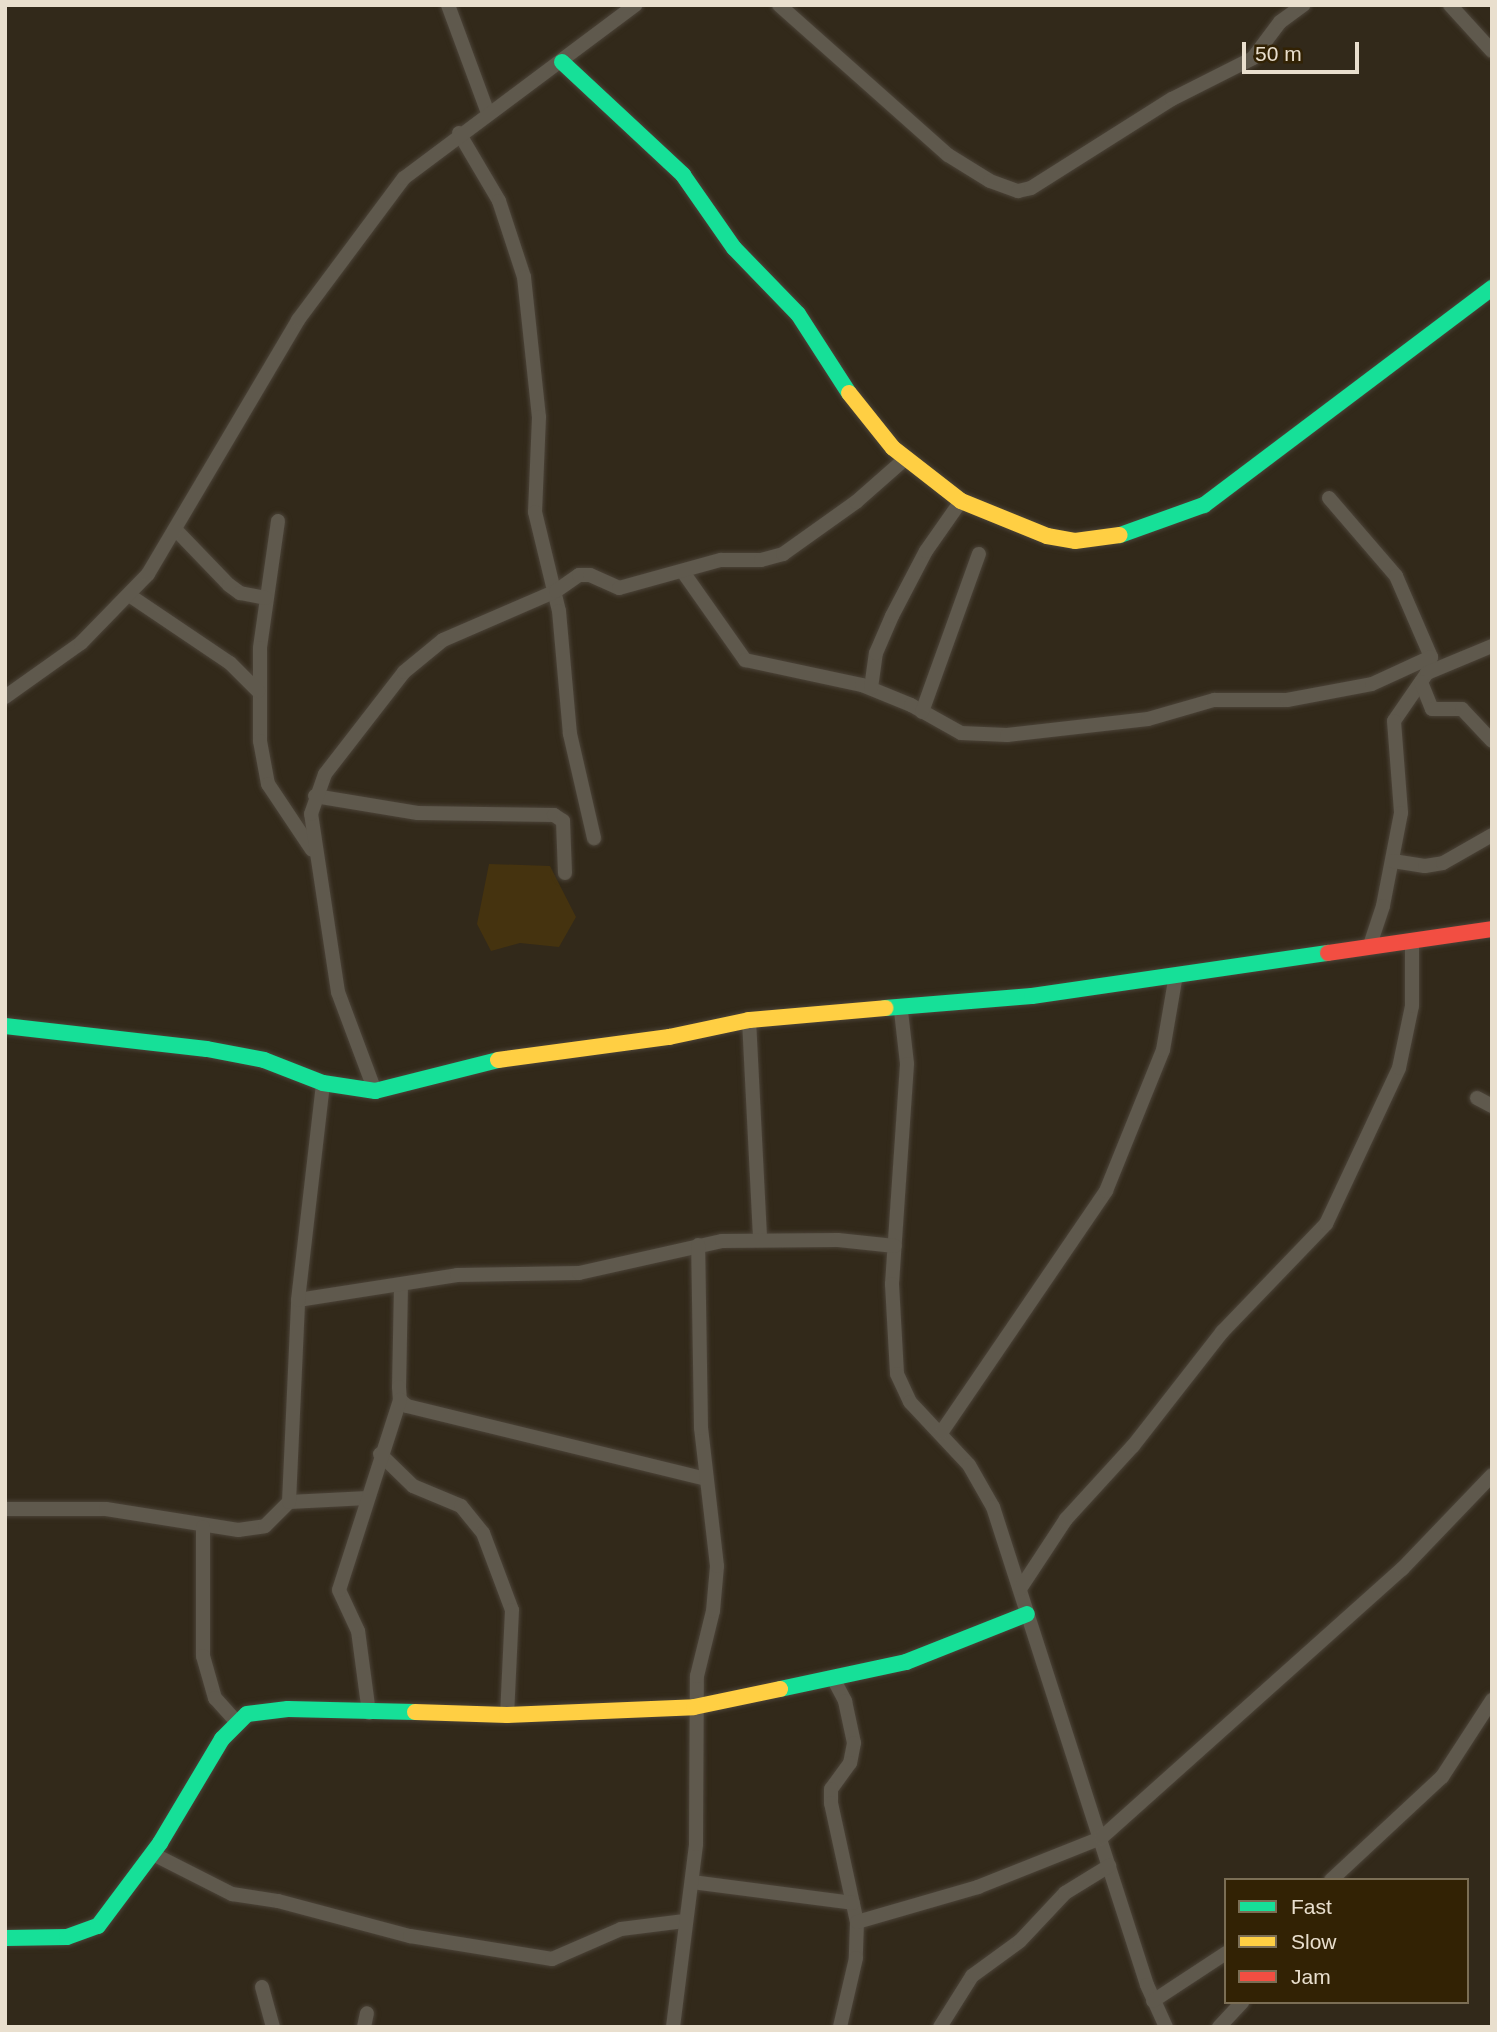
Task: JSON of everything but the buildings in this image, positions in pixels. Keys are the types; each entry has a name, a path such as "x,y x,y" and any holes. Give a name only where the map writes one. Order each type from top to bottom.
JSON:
{"street":[{"path":"448,5 488,113"},
{"path":"5,697 81,643 129,596 176,530 280,349 344,253 404,178 459,134 562,62 635,5"},
{"path":"779,5 948,155 990,181 1018,191 1031,188 1172,99 1252,58 1280,22 1303,5"},
{"path":"1451,5 1492,51"},
{"path":"562,62 669,159 734,248 798,314 863,414 905,459 961,501 1013,526 1075,541 1152,527 1204,505 1385,373 1492,288"},
{"path":"459,134 489,179 519,252 539,417 535,512 556,591 570,734 594,838"},
{"path":"375,1091 338,992 314,855 311,814 315,796 340,751 420,656 475,623 556,591 579,575 590,575 619,588 721,561 761,560 783,554 856,502 905,459"},
{"path":"1329,498 1396,576 1431,657 1424,678 1394,721 1401,794 1393,860 1370,945"},
{"path":"871,688 876,653 896,607 926,551 961,501"},
{"path":"278,521 266,598 258,691 268,784 314,855"},
{"path":"176,530 229,585 240,593 266,598"},
{"path":"922,712 979,554"},
{"path":"683,572 745,660 871,688 961,733 1037,732 1167,716 1214,700 1298,698 1372,684 1431,657"},
{"path":"129,596 230,663 258,691"},
{"path":"1424,678 1492,646"},
{"path":"1424,678 1432,709 1462,709 1492,741"},
{"path":"315,796 418,813 554,815 563,821 565,873"},
{"path":"1393,860 1425,866 1443,863 1492,835"},
{"path":"5,1026 226,1052 264,1060 323,1083 375,1091 509,1056 669,1037 749,1020 901,1011 1176,975 1492,929"},
{"path":"1020,1589 1066,1519 1133,1446 1222,1332 1326,1224 1399,1068 1412,1006 1412,940"},
{"path":"942,1433 1106,1191 1163,1050 1176,975"},
{"path":"901,1011 906,1098 895,1245 892,1340 897,1374 910,1402 942,1433 983,1484 1020,1589 1153,2001 1166,2027"},
{"path":"749,1020 760,1239"},
{"path":"289,1502 298,1300 323,1083"},
{"path":"1477,1098 1492,1106"},
{"path":"298,1300 457,1275 579,1273 698,1245 760,1239 895,1245"},
{"path":"673,2027 696,1831 694,1707 716,1579 706,1479 698,1245"},
{"path":"369,1713 358,1631 339,1590 380,1454 400,1400 401,1285"},
{"path":"400,1400 407,1406 706,1479"},
{"path":"380,1454 413,1486 461,1506 483,1532 512,1610 507,1716"},
{"path":"858,1922 978,1887 1101,1838 1402,1569 1492,1475"},
{"path":"5,1508 106,1509 203,1527 265,1526 289,1502 368,1498"},
{"path":"203,1527 203,1656 215,1698 235,1720 234,1724"},
{"path":"6,1939 89,1932 153,1854 234,1724 247,1714 270,1710 507,1716 694,1707 834,1680 942,1650 1027,1614"},
{"path":"834,1680 845,1701 854,1743 853,1757 830,1795 858,1922 856,1958 840,2027"},
{"path":"1333,1878 1442,1777 1492,1700"},
{"path":"153,1854 232,1894 278,1901 410,1936 552,1959 621,1929 684,1921"},
{"path":"940,2027 972,1976 1020,1941 1065,1893 1109,1866"},
{"path":"692,1882 853,1903"},
{"path":"1153,2001 1224,1954"},
{"path":"262,1987 273,2027"},
{"path":"1219,2027 1240,2004"}],"shaded area":[{"path":"489,864 550,866 576,917 559,947 520,943 491,951 477,924"}],"traffic: fast":[{"path":"562,62 683,175 734,248 798,314 849,393"},
{"path":"1120,535 1204,505 1492,288"},
{"path":"885,1008 1032,996 1328,953"},
{"path":"5,1026 207,1049 264,1060 323,1083 375,1091 498,1060"},
{"path":"780,1689 906,1662 1027,1614"},
{"path":"6,1938 67,1937 98,1926 160,1843 222,1739 247,1714 288,1709 415,1712"}],"traffic: slow":[{"path":"849,393 893,448 961,501 1047,536 1075,541 1120,535"},
{"path":"498,1060 669,1037 749,1020 885,1008"},
{"path":"415,1712 507,1715 694,1707 780,1689"}],"traffic: jam":[{"path":"1328,953 1492,929"}]}
